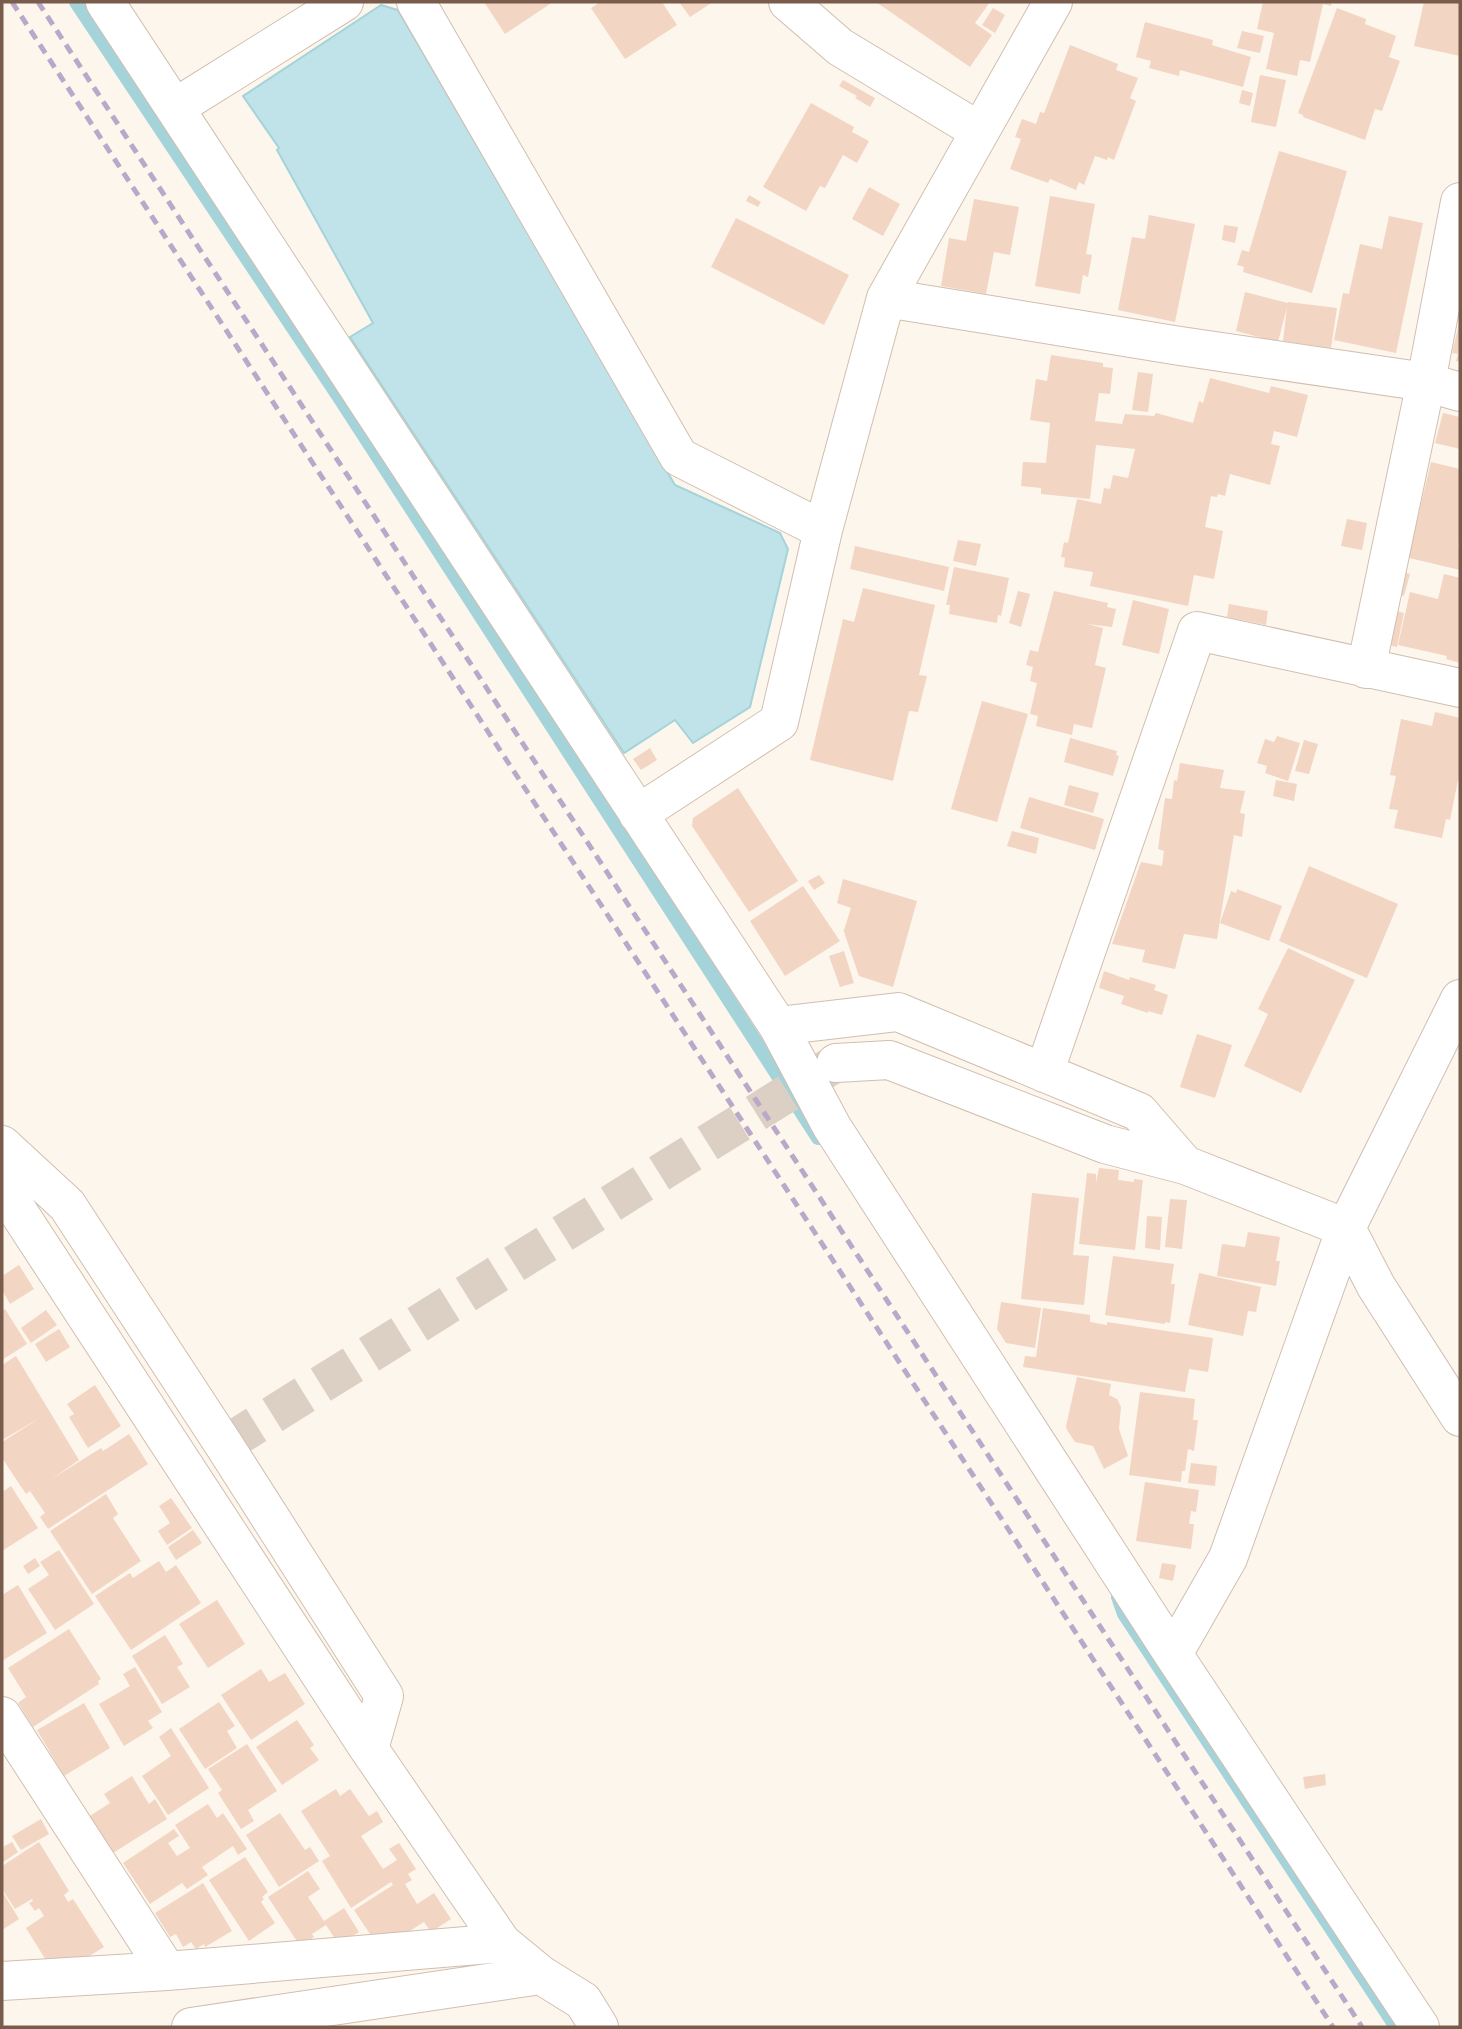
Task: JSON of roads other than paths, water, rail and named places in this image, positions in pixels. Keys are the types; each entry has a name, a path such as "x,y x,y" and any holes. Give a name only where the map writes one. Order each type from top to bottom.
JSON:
{"street":[{"path":"106,2 778,1026 832,1127 1173,1654 1420,2027"},
{"path":"176,107 344,2"},
{"path":"416,2 679,457 823,530"},
{"path":"788,2 840,47 979,131"},
{"path":"638,814 779,722 823,530 886,298 1052,2"},
{"path":"1366,668 1443,387 1460,202"},
{"path":"886,298 1443,387"},
{"path":"1044,1073 1196,631 1460,688"},
{"path":"1173,1654 1228,1558 1346,1228 1460,999"},
{"path":"778,1026 898,1012 1139,1112 1185,1165"},
{"path":"836,1063 889,1060 1104,1144 1185,1165 1346,1228 1376,1286 1460,1417"},
{"path":"2,1144 66,1205 224,1445 384,1696 369,1749"},
{"path":"2,1187 369,1749 502,1943 541,1975 583,2001 599,2027"},
{"path":"2,1716 167,1971"},
{"path":"2,1981 167,1971 502,1943"},
{"path":"191,2027 541,1975"}],"water":[{"path":"381,5 398,10 675,485 780,533 788,549 750,707 693,743 675,720 624,753 350,337 373,323 277,150 279,148 243,96"}],"waterway":[{"path":"76,2 339,397 818,1138"},
{"path":"1118,1597 1124,1614 1396,2027"}],"tunnel":[{"path":"224,1445 836,1063"}],"railway":[{"path":"12,2 1333,2027"},
{"path":"38,2 1362,2027"}]}
